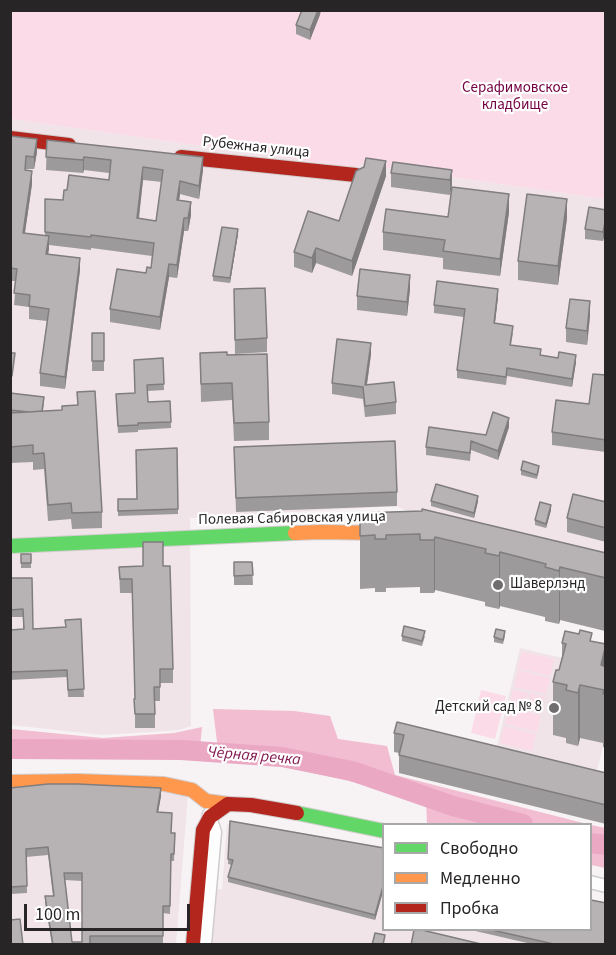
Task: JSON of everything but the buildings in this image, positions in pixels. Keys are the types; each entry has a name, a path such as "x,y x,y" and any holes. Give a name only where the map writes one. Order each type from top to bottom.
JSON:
{"street":[{"path":"10,138 82,147"},
{"name":"Рубежная улица","path":"165,155 356,175"},
{"name":"Полевая Сабировская улица","path":"10,546 320,532 396,533"},
{"path":"10,782 78,781 164,784 192,789 218,811"},
{"path":"206,801 218,811"},
{"path":"193,945 203,830 218,811 251,805 317,816 382,831"},
{"path":"206,945 218,811"}],"shaded area":[{"path":"11,119 358,168 361,164 605,199 605,568 438,527 397,506 190,518 191,726 180,730 102,735 11,725"},
{"name":"Детский сад № 8","path":"520,648 605,668 604,743 597,770 497,746"},
{"path":"213,709 294,711 330,716 338,739 387,746 395,775 583,823 427,823 426,801 281,766 219,758"},
{"path":"202,727 200,748 11,746 11,729 103,738 174,733"},
{"path":"170,789 188,795 176,944 11,944 11,790"},
{"path":"227,824 382,851 382,931 591,931 605,944 211,944 216,888 222,890"},
{"path":"592,825 605,828 605,868 592,865"}],"green space":[{"name":"Серафимовское кладбище","path":"11,11 605,11 605,199 361,164 358,168 11,119"},
{"path":"522,652 554,659 550,676 518,668"},
{"path":"518,670 550,678 546,694 514,687"},
{"path":"513,689 528,693 524,709 510,705"},
{"path":"481,690 506,696 495,739 471,733"},
{"path":"530,693 545,697 541,713 527,709"},
{"path":"509,708 541,715 537,732 505,724"},
{"path":"504,726 536,734 532,751 500,743"}],"waterway":[{"name":"Чёрная речка","path":"10,749 181,750 282,757 352,771 453,806 519,823"},
{"name":"Чёрная речка","path":"592,843 606,845"}],"traffic: fast":[{"path":"10,546 295,533"},
{"path":"297,813 382,831"}],"traffic: slow":[{"path":"295,533 382,533"},
{"path":"10,782 78,781 164,784 192,790 206,801 228,804"}],"traffic: jam":[{"path":"10,138 69,145"},
{"path":"181,157 356,175"},
{"path":"193,944 203,830 210,817 228,804 251,805 297,813"}],"place":[{"name":"Шаверлэнд","path":"498,585"},
{"name":"Детский сад № 8","path":"554,708"}]}
